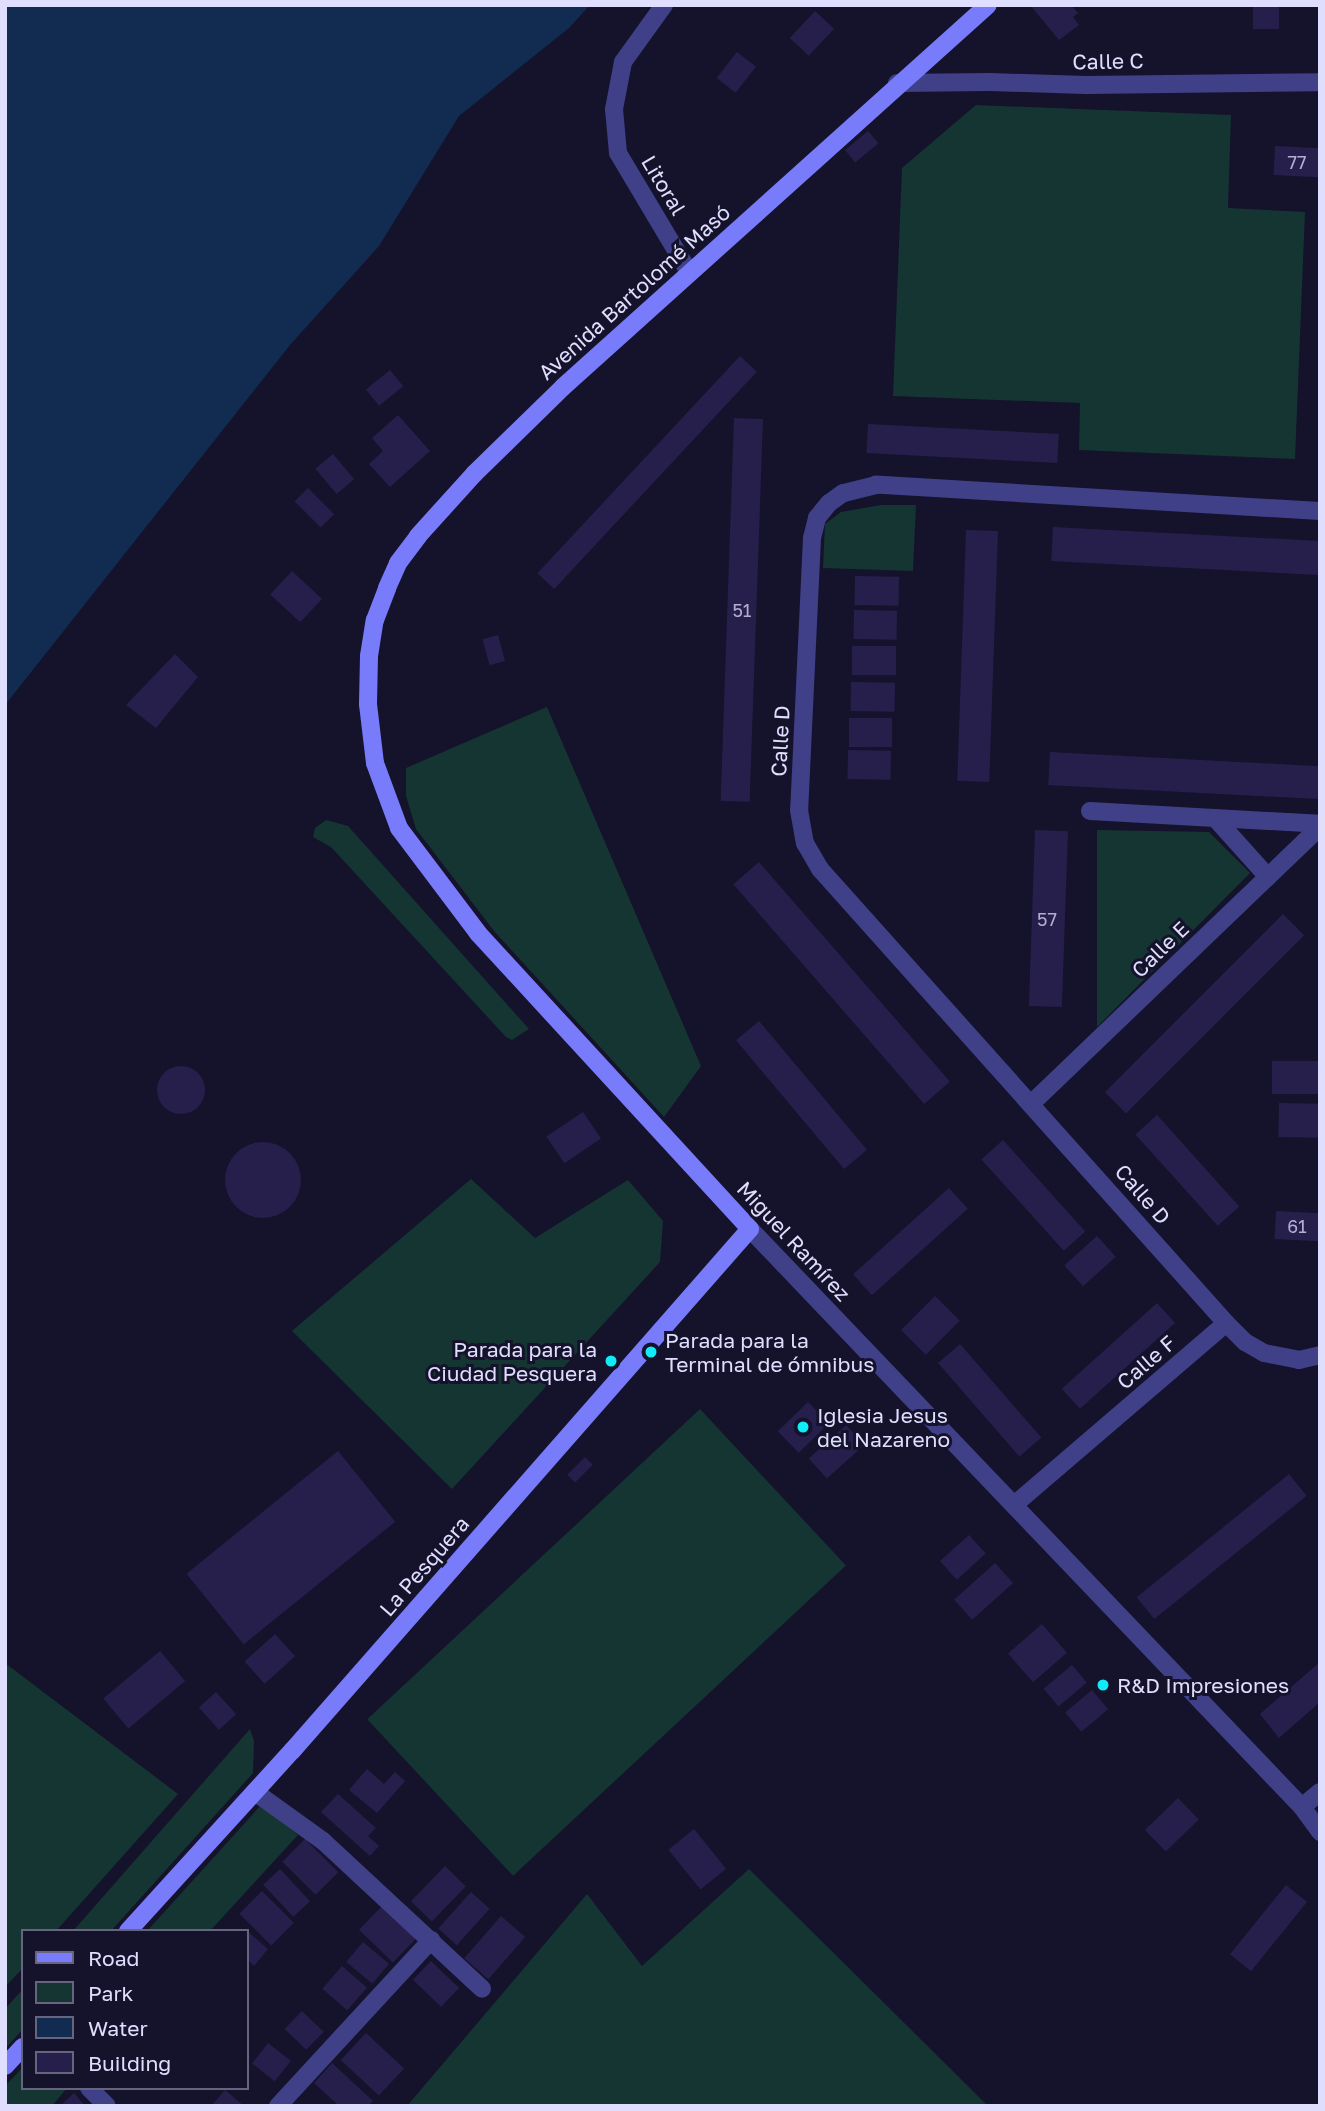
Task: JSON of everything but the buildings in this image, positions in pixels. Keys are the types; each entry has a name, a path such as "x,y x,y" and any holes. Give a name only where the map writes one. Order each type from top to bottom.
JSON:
{"main road":[{"name":"Avenida Bartolomé Masó","path":"369,656 375,620 398,563 418,536 474,474 689,272 897,83 988,5"},
{"name":"Miguel Ramírez","path":"369,656 368,704 374,763 399,828 478,933 750,1229"},
{"name":"La Pesquera","path":"130,1929 255,1792 750,1229"},
{"path":"5,2066 21,2049"}],"street":[{"name":"Litoral","path":"664,5 623,62 614,109 618,153 689,272"},
{"name":"Calle C","path":"897,83 990,82 1086,86 1320,82"},
{"name":"Calle D","path":"1226,1323 820,869 805,843 799,810 812,538 817,518 829,503 843,492 876,485 1320,511"},
{"name":"Calle E","path":"1090,811 1320,826"},
{"path":"1216,818 1268,877"},
{"name":"Calle E","path":"1032,1103 1320,826"},
{"name":"Miguel Ramírez","path":"750,1229 1302,1807 1320,1832"},
{"path":"1226,1323 1245,1342 1264,1353 1299,1360 1320,1356"},
{"name":"Calle F","path":"1014,1505 1226,1323"},
{"path":"255,1792 323,1841 482,1989"},
{"path":"1302,1807 1320,1792"},
{"path":"278,2106 431,1940"},
{"path":"91,2090 107,2106"}],"green space":[{"path":"976,105 1231,115 1228,208 1305,212 1295,459 1079,450 1080,403 893,396 902,168"},
{"path":"881,505 916,505 913,571 823,568 825,524 841,512"},
{"path":"547,707 701,1066 664,1117 494,931 416,829 406,796 406,768"},
{"path":"326,820 348,826 529,1029 512,1040 506,1037 331,847 313,837 315,828"},
{"path":"1097,830 1209,832 1250,873 1097,1027"},
{"path":"471,1179 535,1238 628,1180 663,1221 660,1262 452,1489 292,1331"},
{"path":"700,1409 846,1566 513,1876 367,1719"},
{"path":"5,1663 178,1794 58,1929 21,1929 21,1970 5,1987"},
{"path":"250,1729 254,1741 253,1773 113,1929 75,1929"},
{"path":"262,1804 298,1835 212,1929 149,1929"},
{"path":"749,1869 988,2106 407,2106 587,1894 642,1966"},
{"path":"21,1991 21,2031 5,2049 5,2009"},
{"path":"21,2069 21,2090 65,2090 52,2106 5,2106 5,2086"}],"water":[{"path":"5,5 590,5 569,28 459,116 379,246 290,345 5,705"}],"place":[{"name":"Parada para la Terminal de ómnibus","path":"651,1352"},
{"name":"Parada para la Ciudad Pesquera","path":"611,1361"},
{"name":"Iglesia Jesus del Nazareno","path":"803,1427"},
{"name":"R&D Impresiones","path":"1103,1685"}]}
